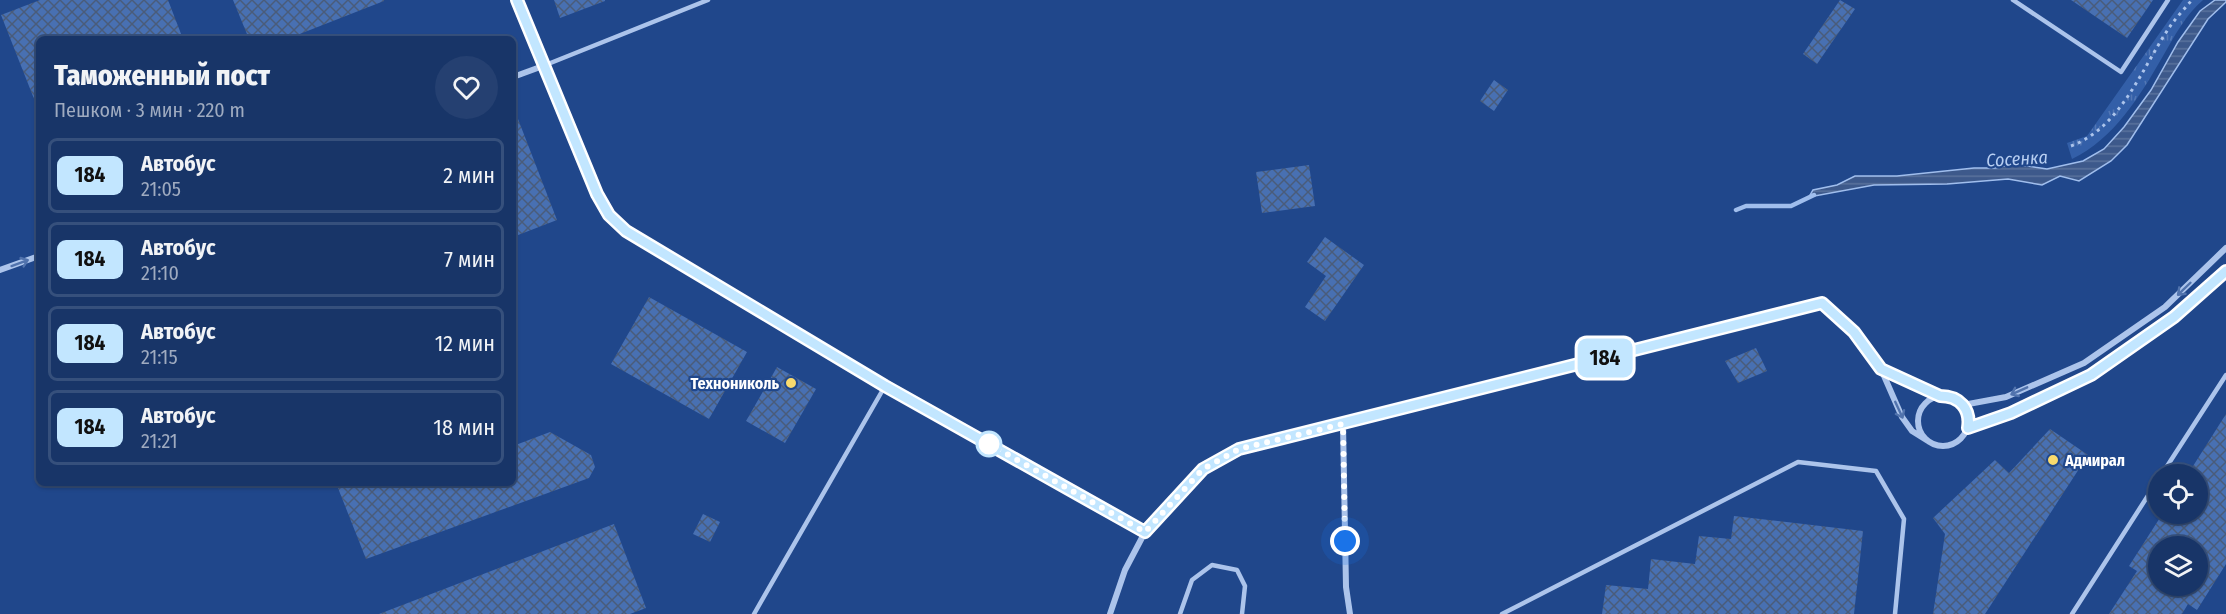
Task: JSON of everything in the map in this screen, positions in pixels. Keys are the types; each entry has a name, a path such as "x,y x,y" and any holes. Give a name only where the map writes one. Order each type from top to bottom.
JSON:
{"street":[{"path":"517,0 597,194 609,215 626,231 885,386 1145,532"},
{"path":"516,76 543,66"},
{"path":"1963,405 2006,397 2084,363 2165,306 2226,248"},
{"path":"0,270 36,256"},
{"path":"1968,428 2011,413 2091,375 2174,317 2226,271"},
{"path":"1110,614 1125,570 1145,532 1203,469 1239,449 1822,303 1854,332 1881,369 1902,417 1912,431 1937,446 1951,446 1960,441 1968,428 1968,414 1963,405 1950,397 1940,396 1881,369"},
{"path":"1928,441 1919,429 1919,415 1927,402 1940,396"},
{"path":"1343,424 1346,587 1350,614"}],"lane":[{"path":"543,66 708,0"},
{"path":"2013,0 2121,72 2168,0"},
{"path":"2168,464 2226,375"},
{"path":"754,614 885,386"},
{"path":"1502,614 1798,462 1876,471 1904,519 1894,614"},
{"path":"2072,614 2148,496"},
{"path":"1180,614 1192,580 1212,565 1237,570 1245,586 1242,614"}],"path":[{"path":"2071,146 2087,140 2119,110 2171,25 2192,0"}],"green space":[{"path":"2183,0 2203,0 2181,26 2125,115 2101,140 2072,159 2067,143 2087,136"}],"shaded area":[{"path":"2215,0 2226,0 2226,2 2208,19 2127,145 2111,161 2079,181 2060,176 2042,185 2008,179 1947,184 1874,185 1809,197 1813,190 1837,185 1855,176 1897,176 1995,168 2014,164 2047,169 2083,161 2104,149 2124,127 2151,90 2178,42 2200,11"}],"building":[{"path":"40,0 168,0 182,36 36,36 36,104 1,15"},
{"path":"233,0 384,0 295,36 248,36"},
{"path":"554,0 605,0 605,1 560,18"},
{"path":"1840,0 1855,9 1817,64 1803,54"},
{"path":"2071,0 2153,0 2127,38"},
{"path":"1494,80 1508,90 1494,111 1480,101"},
{"path":"516,114 557,220 516,236"},
{"path":"1309,165 1315,206 1262,213 1256,172"},
{"path":"1325,237 1364,265 1325,321 1305,307 1326,276 1307,262"},
{"path":"649,297 747,352 709,419 611,364"},
{"path":"1756,348 1767,371 1738,383 1725,361"},
{"path":"777,367 816,389 785,443 746,421"},
{"path":"2226,414 2226,564 2208,593 2208,536 2148,536 2156,524 2208,524 2208,464 2194,464"},
{"path":"2050,429 2088,455 1985,614 1933,614 1945,534 1933,518 1995,460 2009,473"},
{"path":"550,432 591,455 595,467 589,478 366,559 337,486 516,486 516,445"},
{"path":"703,514 720,522 710,542 693,534"},
{"path":"1734,516 1863,531 1854,614 1602,614 1606,585 1648,589 1651,559 1695,564 1699,536 1731,539"},
{"path":"614,524 646,608 630,614 379,614"},
{"path":"2148,536 2148,596 2206,596 2197,610 2188,604 2182,614 2109,614 2137,571 2129,566"}],"waterway":[{"name":"Сосенка","path":"1736,210 1746,206 1791,206 1814,195"}],"bus line":[{"name":"184","path":"517,0 597,194 609,215 626,231 885,386 1145,532 1203,469 1239,449 1822,303 1854,332 1881,369 1940,396 1955,399 1963,405 1968,414 1968,428 2011,413 2091,375 2174,317 2226,271"}],"place":[{"name":"Технониколь","path":"791,383"},
{"name":"Адмирал","path":"2053,460"}],"route":[{"path":"989,444 1145,532 1203,469 1239,449 1343,424 1345,541"}]}
